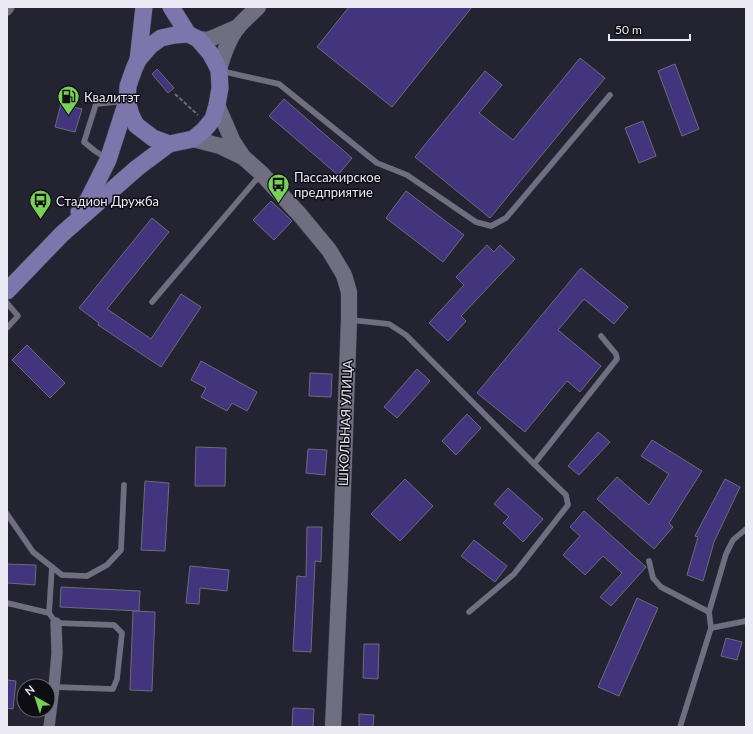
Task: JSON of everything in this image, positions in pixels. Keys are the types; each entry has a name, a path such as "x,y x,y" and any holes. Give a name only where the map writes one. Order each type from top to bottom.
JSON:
{"main road":[{"path":"138,60 144,7"},
{"path":"171,7 193,37 214,60 219,70"},
{"path":"193,139 204,130 215,112 220,88 219,70 227,45 238,27 258,7"},
{"path":"7,293 62,234 88,200 108,160 127,101 128,86 134,69 138,60 150,46 161,38 175,35 208,40 238,27"},
{"path":"127,101 136,125 153,138 169,144"},
{"path":"215,112 243,157"},
{"path":"62,234 137,168 169,144 193,139 220,146 243,157"},
{"name":"ШКОЛЬНАЯ УЛИЦА","path":"243,157 261,173 300,215 329,250 344,275 349,292 340,573 333,727"}],"street":[{"path":"55,678 57,653 56,623"}],"lane":[{"path":"219,70 279,84 377,163 407,174 476,222 491,226 506,218 610,95"},
{"path":"108,160 84,142 96,104 127,101"},
{"path":"152,302 261,173"},
{"path":"7,293 18,316 7,328"},
{"path":"349,320 389,324 406,334 566,495 568,505 514,574 470,612"},
{"path":"534,464 617,359 616,354 601,336"},
{"path":"7,514 33,552 62,575 87,576 107,565 121,550 124,485"},
{"path":"680,727 711,628 709,612 726,554 733,540 746,529"},
{"path":"649,561 653,578 661,587 709,612"},
{"path":"52,567 49,613 56,623 114,625 122,633 117,679 113,690 56,686"},
{"path":"7,603 49,613"},
{"path":"711,628 746,621"}],"path":[{"path":"174,94 200,117 215,112"}],"building":[{"path":"349,7 472,7 392,107 317,47"},
{"path":"580,58 605,78 490,218 415,157 485,71 502,85 479,113 513,140"},
{"path":"675,64 699,129 682,136 658,71"},
{"path":"157,69 174,88 168,93 152,74"},
{"path":"284,99 352,158 338,175 269,116"},
{"path":"61,104 82,109 75,132 55,127"},
{"path":"643,121 656,156 639,163 625,128"},
{"path":"406,191 464,235 443,262 386,218"},
{"path":"271,201 292,221 274,240 253,220"},
{"path":"152,218 169,232 107,309 151,339 181,294 201,307 161,367 98,325 99,323 79,308"},
{"path":"487,245 494,252 500,245 515,259 461,316 466,321 448,341 429,323 464,285 456,277"},
{"path":"581,268 628,307 614,324 584,299 558,330 601,366 580,392 567,381 525,432 477,393"},
{"path":"27,345 65,383 50,398 12,360"},
{"path":"201,361 257,392 247,411 232,403 227,411 201,397 206,388 191,380"},
{"path":"417,369 430,381 397,418 384,407"},
{"path":"310,373 332,374 331,397 309,396"},
{"path":"467,414 481,428 456,455 442,441"},
{"path":"598,432 610,442 579,475 568,466"},
{"path":"652,440 702,471 669,523 673,527 654,549 597,499 617,477 649,505 669,474 641,456"},
{"path":"196,447 226,448 225,486 195,486"},
{"path":"308,449 327,450 325,475 306,473"},
{"path":"405,479 433,506 400,541 371,514"},
{"path":"725,479 740,487 714,542 703,581 687,575 698,537 695,536"},
{"path":"145,481 169,483 165,551 141,550"},
{"path":"508,488 543,519 523,542 503,523 509,517 494,504"},
{"path":"584,511 646,567 611,606 600,597 622,573 603,556 585,575 563,555 580,536 570,527"},
{"path":"307,527 322,527 321,562 315,561 311,652 293,651 297,576 306,577"},
{"path":"474,540 507,566 495,582 461,556"},
{"path":"7,564 36,565 35,585 7,583"},
{"path":"190,566 229,570 227,591 200,588 199,604 186,603"},
{"path":"61,587 140,591 139,611 60,607"},
{"path":"637,598 658,608 619,696 598,687"},
{"path":"133,611 155,612 152,691 130,690"},
{"path":"726,638 742,642 737,660 721,656"},
{"path":"364,644 379,644 378,679 363,678"},
{"path":"7,680 16,681 13,709 7,708"},
{"path":"293,708 314,709 313,727 292,727"},
{"path":"359,714 374,715 373,727 359,727"}],"place":[{"name":"Квалитэт","path":"69,116"},
{"name":"Пассажирское предприятие","path":"279,204"},
{"name":"Стадион Дружба","path":"41,220"}]}
